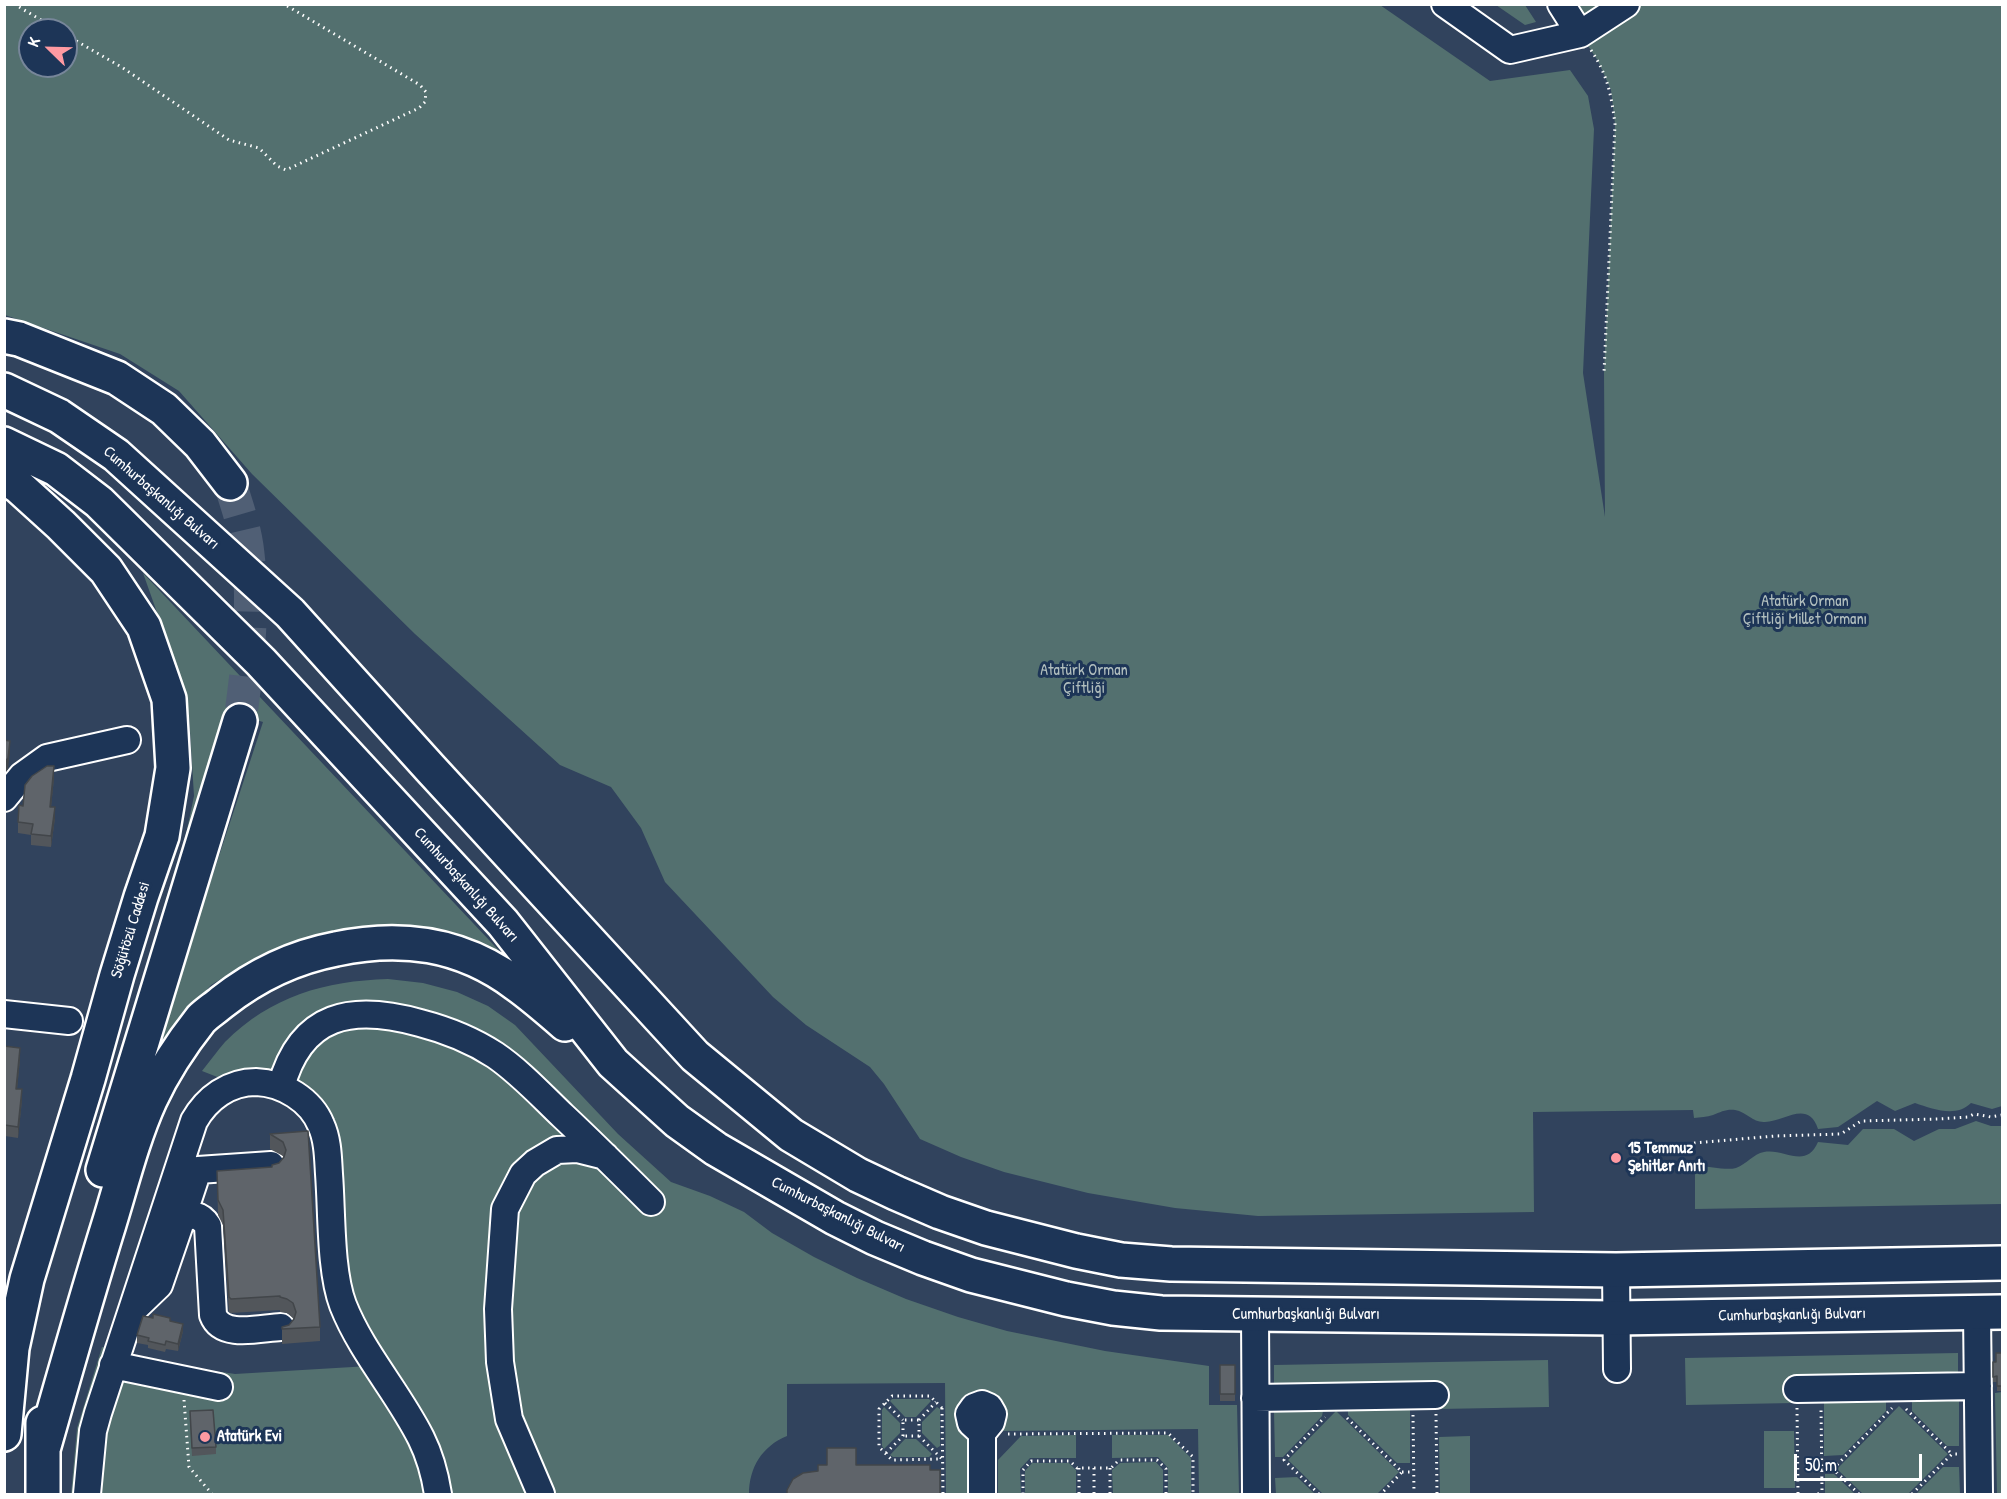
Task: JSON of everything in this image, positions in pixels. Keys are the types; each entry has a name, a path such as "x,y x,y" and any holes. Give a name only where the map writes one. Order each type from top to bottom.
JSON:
{"main road":[{"path":"4,336 19,339 117,378 164,409 200,444 230,483"},
{"name":"Cumhurbaşkanlığı Bulvarı","path":"4,390 58,416 116,455 290,613 695,1056 791,1135 858,1175 896,1194 986,1228 1076,1251 1121,1260 1171,1264 1616,1270 2002,1263"},
{"name":"Cumhurbaşkanlığı Bulvarı","path":"4,444 56,469 99,502 261,662 502,923 613,1063 677,1122 716,1149 835,1218 875,1238 922,1258 1018,1288 1113,1308 1161,1313 1616,1318 1990,1312"},
{"name":"Söğütözü Caddesi","path":"4,477 18,486 61,525 106,570 144,627 169,699 173,768 162,836 117,975 76,1121 27,1279 12,1348 4,1434"},
{"path":"43,1494 43,1373 240,722"},
{"path":"44,1446 90,1287 150,1100 176,1055 202,1017 237,990 276,968 320,952 364,943 409,942 444,949 478,961 514,982 613,1063"}],"lane":[{"path":"1445,4 1510,50 1580,34 1626,4"},
{"path":"1561,4 1580,34"},
{"path":"4,798 22,776 47,758 127,740"},
{"path":"281,1087 291,1058 299,1044 327,1022 347,1015 367,1013 411,1020 455,1034 496,1056 533,1086 651,1202"},
{"path":"4,1014 69,1021"},
{"path":"130,1313 159,1285 182,1221 194,1121 200,1110 228,1088 252,1082 274,1084 293,1094 309,1106 322,1126 328,1160 335,1273 341,1299 351,1325 421,1437 429,1457 438,1494"},
{"path":"540,1494 509,1419 500,1362 498,1309 505,1209 523,1174 535,1163 557,1150 577,1149 605,1157"},
{"path":"189,1166 271,1165"},
{"path":"189,1166 203,1177 205,1186 215,1321 220,1326 234,1330 281,1327"},
{"path":"87,1494 93,1431 113,1365 130,1313 189,1166"},
{"path":"182,1221 188,1216 196,1215 208,1226"},
{"path":"1616,1270 1617,1369"},
{"path":"1979,1494 1978,1386 1990,1312"},
{"path":"1255,1314 1256,1494"},
{"path":"113,1365 219,1387"},
{"path":"1809,1388 1978,1386"},
{"path":"1255,1398 1424,1395"},
{"path":"982,1434 982,1494"}],"path":[{"path":"14,4 38,18"},
{"path":"78,42 123,68 229,140 259,148 277,166 286,170 419,108 425,102 426,92 420,85 284,4"},
{"path":"1580,34 1598,61 1611,90 1615,124 1604,374"},
{"path":"1694,1143 1775,1136 1841,1134 1861,1121 1938,1119 1968,1117 1974,1114 1991,1117 2002,1115"},
{"path":"182,1380 189,1467 212,1494"},
{"path":"1809,1388 1821,1470 1822,1491 1818,1494"},
{"path":"1798,1494 1809,1388"},
{"path":"1414,1494 1414,1472 1424,1395"},
{"path":"1424,1395 1437,1494"},
{"path":"942,1459 892,1460 879,1447 879,1409 891,1396 930,1396 942,1408 943,1494"},
{"path":"936,1402 919,1420 919,1436 942,1459"},
{"path":"1833,1470 1899,1402 1952,1454 1912,1494"},
{"path":"885,1403 903,1420 919,1420"},
{"path":"1319,1494 1284,1460 1328,1414"},
{"path":"1344,1415 1402,1472 1414,1472"},
{"path":"885,1454 903,1436 903,1420"},
{"path":"982,1434 1168,1433 1193,1458 1193,1494"},
{"path":"903,1436 919,1436"},
{"path":"1023,1494 1023,1470 1031,1461 1070,1461 1078,1468 1110,1468 1119,1460 1157,1460 1166,1469 1166,1494"},
{"path":"1078,1468 1079,1494"},
{"path":"1094,1468 1094,1494"},
{"path":"1110,1468 1110,1494"},
{"path":"1821,1470 1833,1470 1859,1494"},
{"path":"1381,1494 1402,1472"}],"green space":[{"path":"5,5 1380,5 1490,81 1570,70 1588,96 1594,129 1583,373 1605,517 1604,373 1615,124 1611,90 1598,61 1561,5 2002,5 2002,1106 1992,1109 1971,1103 1965,1108 1944,1111 1915,1103 1895,1111 1877,1101 1838,1127 1818,1129 1814,1120 1802,1114 1761,1122 1732,1110 1694,1118 1693,1110 1533,1112 1534,1212 1258,1216 1175,1208 1088,1193 1004,1172 961,1157 920,1139 884,1084 870,1067 806,1025 773,997 665,882 641,828 611,787 560,765 415,634 252,474 179,391 120,354 5,315"},
{"path":"1496,5 1525,5 1536,22 1525,25"},
{"path":"143,573 506,958 323,935 260,955 211,985 155,1051 263,722 226,711 221,737 176,882 194,796 189,715 176,666"},
{"path":"388,979 423,983 457,992 488,1006 515,1025 618,1134 671,1182 710,1196 744,1212 772,1233 857,1278 906,1299 1007,1331 1105,1351 1209,1366 1209,1405 1237,1405 1239,1494 1199,1494 1198,1429 973,1433 973,1494 946,1494 945,1383 787,1384 787,1436 778,1440 759,1459 751,1475 749,1494 71,1494 77,1428 102,1347 132,1353 129,1368 219,1387 222,1372 235,1374 386,1365 349,1297 324,1111 202,1071 225,1042 243,1026 280,1002 342,983"},
{"path":"1976,1121 1991,1126 2002,1126 2002,1204 1695,1209 1695,1166 1736,1168 1764,1152 1794,1156 1807,1155 1818,1142 1848,1145 1863,1129 1894,1129 1914,1141 1939,1129 1955,1129"},
{"path":"1958,1353 1958,1372 1794,1375 1794,1403 1686,1405 1685,1358"},
{"path":"1548,1360 1549,1407 1439,1409 1438,1381 1274,1383 1274,1365"},
{"path":"2002,1392 2002,1494 1997,1494 1995,1393"},
{"path":"892,1399 929,1399 931,1401 916,1417 905,1417 890,1401"},
{"path":"1959,1400 1959,1446 1947,1446 1912,1411 1912,1401"},
{"path":"1886,1401 1886,1411 1843,1455 1824,1456 1824,1403"},
{"path":"1899,1406 1948,1454 1908,1494 1863,1494 1837,1469"},
{"path":"884,1407 900,1423 900,1433 884,1449 882,1446 882,1410"},
{"path":"937,1407 940,1409 940,1446 937,1448 922,1433 922,1422"},
{"path":"1410,1409 1410,1463 1397,1463 1348,1415 1348,1410"},
{"path":"1323,1411 1322,1416 1283,1457 1275,1457 1274,1412"},
{"path":"1336,1411 1399,1472 1377,1494 1323,1494 1288,1460"},
{"path":"1764,1431 1794,1431 1795,1488 1764,1488"},
{"path":"1076,1435 1076,1458 1030,1458 1020,1469 1021,1494 998,1494 998,1460 1021,1436"},
{"path":"1112,1435 1168,1435 1191,1458 1191,1494 1168,1494 1168,1468 1158,1457 1112,1458"},
{"path":"1470,1436 1470,1493 1440,1494 1439,1437"},
{"path":"905,1439 916,1439 932,1454 929,1457 893,1457 890,1455"},
{"path":"1156,1462 1163,1470 1163,1494 1113,1494 1112,1470 1120,1463"},
{"path":"1032,1463 1069,1463 1076,1470 1076,1494 1025,1494 1025,1471"},
{"path":"1943,1467 1959,1467 1960,1494 1916,1494"},
{"path":"1825,1474 1834,1474 1855,1494 1825,1494"},
{"path":"1297,1477 1315,1494 1276,1494 1275,1478"}],"building":[{"path":"4,740 10,741 8,758 5,762"},
{"path":"47,766 54,766 50,807 55,807 51,836 31,834 33,824 18,822 19,805 23,806 25,785 32,776"},
{"path":"4,1046 20,1048 16,1089 22,1089 18,1127 5,1125 4,1128"},
{"path":"308,1131 320,1327 282,1329 294,1319 296,1312 293,1303 287,1299 280,1296 231,1299 229,1297 223,1210 218,1200 217,1171 272,1167 284,1157 286,1150 283,1142 270,1134"},
{"path":"153,1314 183,1324 178,1344 166,1341 165,1345 148,1341 149,1338 137,1335 143,1316 153,1318"},
{"path":"1996,1353 2002,1353 2002,1386 1997,1386 1997,1376 1993,1377 1993,1362 1996,1362"},
{"path":"1220,1365 1235,1365 1235,1394 1220,1394"},
{"name":"Atatürk Evi","path":"213,1410 216,1447 192,1448 190,1411"},
{"path":"827,1448 856,1448 856,1465 930,1465 930,1470 940,1470 940,1494 787,1494 793,1479 803,1473 818,1471 818,1465 827,1465"}],"tunnel":[{"path":"230,483 246,538 250,590 248,655 240,721"}],"place":[{"name":"15 Temmuz Şehitler Anıtı","path":"1616,1158"},
{"name":"Atatürk Evi","path":"205,1437"}],"park label":[{"name":"Atatürk Orman Çiftliği Millet Ormanı","path":"1805,611"},
{"name":"Atatürk Orman Çiftliği","path":"1084,680"}]}
